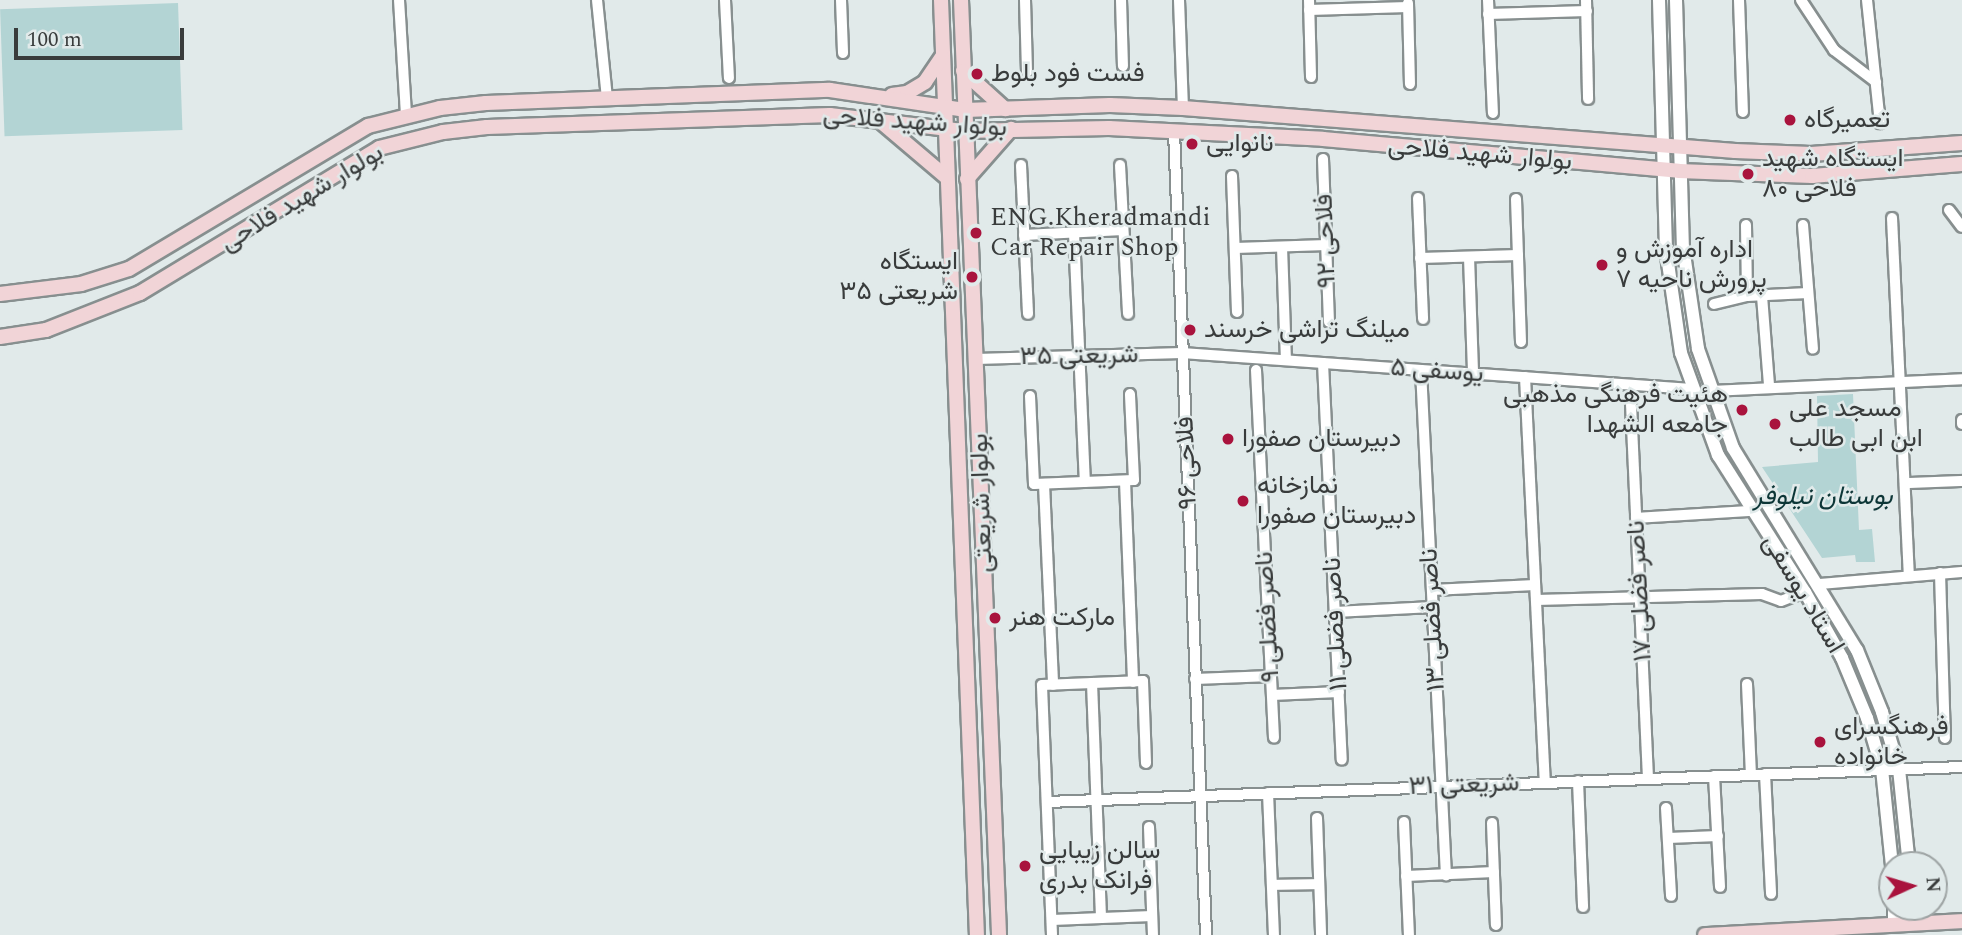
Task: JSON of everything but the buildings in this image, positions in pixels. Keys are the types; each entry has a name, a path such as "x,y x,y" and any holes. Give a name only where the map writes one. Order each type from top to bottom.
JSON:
{"main road":[{"name":"بولوار شریعتی","path":"940,0 977,935"},
{"name":"بولوار شریعتی","path":"961,0 999,935"},
{"path":"874,96 907,93 925,82 943,55"},
{"path":"964,71 1005,109"},
{"name":"بولوار شهید فلاحی","path":"0,294 81,284 129,269 368,126 406,116 486,103 830,90 943,109 1110,105 1183,108 1678,148 1811,154 1962,143"},
{"path":"778,91 779,116"},
{"name":"بولوار شهید فلاحی","path":"0,337 46,330 140,293 389,145 487,127 779,116 876,118 965,131 1174,131 1679,171 1812,176 1962,164"},
{"path":"876,118 946,177"},
{"path":"967,179 1011,129"},
{"path":"1705,935 1962,921"}],"street":[{"path":"399,0 406,116"},
{"path":"597,0 607,98"},
{"path":"725,0 729,78"},
{"path":"841,0 843,53"},
{"path":"1025,0 1027,72"},
{"path":"1121,0 1124,66"},
{"path":"1179,0 1183,108"},
{"path":"1488,0 1493,113"},
{"path":"1531,0 1531,13"},
{"name":"استاد یوسفی","path":"1659,0 1661,147 1671,301 1692,389 1718,455 1805,592 1842,658 1882,769 1891,851"},
{"name":"استاد یوسفی","path":"1676,0 1678,148 1688,299 1711,391 1733,448 1819,584 1857,650 1899,769 1908,851"},
{"path":"1739,0 1743,112"},
{"path":"1801,0 1834,50 1876,82"},
{"path":"1867,0 1880,123"},
{"path":"1311,77 1309,5 1408,3 1410,84"},
{"path":"1488,13 1531,13 1586,5 1588,99"},
{"name":"فلاحی ۹۶","path":"1174,131 1206,935"},
{"name":"فلاحی ۹۲","path":"1324,159 1329,322"},
{"path":"1021,165 1028,314"},
{"path":"1120,165 1128,314"},
{"path":"1232,176 1237,312"},
{"path":"1419,198 1423,319"},
{"path":"1516,200 1521,342"},
{"path":"1949,210 1962,227"},
{"path":"1892,218 1908,484 1909,574"},
{"path":"1746,225 1747,296"},
{"path":"1802,225 1813,349"},
{"path":"1024,235 1124,230"},
{"path":"1074,233 1084,482"},
{"path":"1235,248 1326,245"},
{"path":"1282,247 1286,360"},
{"path":"1420,258 1518,255"},
{"path":"1469,257 1473,374"},
{"path":"1714,304 1747,296 1808,293"},
{"path":"1762,296 1769,385"},
{"name":"شریعتی ۳۵","path":"976,359 1182,353"},
{"name":"یوسفی ۵","path":"1182,353 1692,389"},
{"name":"ناصر فضلی ۱۱","path":"1323,363 1342,760"},
{"name":"ناصر فضلی ۹","path":"1256,370 1274,738"},
{"name":"ناصر فضلی ۱۳","path":"1422,370 1446,874"},
{"path":"1525,377 1545,782"},
{"path":"1711,391 1769,385 1962,379"},
{"path":"1130,394 1129,480 1138,681 1146,763"},
{"path":"1030,396 1039,484 1047,685 1047,802 1052,935"},
{"name":"ناصر فضلی ۱۷","path":"1631,404 1648,778"},
{"path":"1039,484 1129,480"},
{"path":"1908,484 1962,481"},
{"path":"1636,517 1752,511"},
{"path":"1819,584 1909,574 1962,572"},
{"path":"1940,573 1945,738"},
{"path":"1432,590 1535,585"},
{"path":"1536,600 1640,595 1762,594 1781,601 1805,592"},
{"path":"1335,612 1433,607"},
{"path":"1195,679 1271,676"},
{"path":"1047,685 1138,681"},
{"path":"1092,683 1101,918"},
{"path":"1747,684 1751,774"},
{"path":"1272,695 1339,692"},
{"name":"شریعتی ۳۱","path":"1047,802 1962,767"},
{"path":"1765,774 1771,894"},
{"path":"1714,776 1720,887"},
{"path":"1578,781 1583,907"},
{"path":"1268,793 1273,935"},
{"path":"1666,808 1671,896"},
{"path":"1317,818 1321,935"},
{"path":"1404,822 1409,935"},
{"path":"1492,823 1496,925"},
{"path":"1149,827 1153,935"},
{"path":"1668,838 1718,836"},
{"path":"1406,876 1494,872"},
{"path":"1272,886 1319,884"},
{"path":"1052,920 1152,916"}],"green space":[{"path":"178,3 182,130 5,136 0,9"},
{"name":"بوستان نیلوفر","path":"1853,394 1859,530 1872,529 1875,562 1856,562 1855,555 1822,558 1762,467 1818,462 1817,396"}],"place":[{"name":"فست فود بلوط","path":"977,74"},
{"name":"تعمیرگاه","path":"1790,120"},
{"name":"نانوایی","path":"1192,144"},
{"name":"ایستگاه شهید فلاحی ۸۰","path":"1748,174"},
{"name":"ENG.Kheradmandi Car Repair Shop","path":"976,233"},
{"name":"اداره آموزش و پرورش ناحیه ۷","path":"1602,265"},
{"name":"ایستگاه شریعتی ۳۵","path":"972,277"},
{"name":"میلنگ تراشی خرسند","path":"1190,330"},
{"name":"هئیت فرهنگی مذهبی جامعه الشهدا","path":"1742,410"},
{"name":"مسجد علی ابن ابی طالب","path":"1775,424"},
{"name":"دبیرستان صفورا","path":"1228,439"},
{"name":"نمازخانه دبیرستان صفورا","path":"1243,501"},
{"name":"مارکت هنر","path":"995,618"},
{"name":"فرهنگسرای خانواده","path":"1820,742"},
{"name":"سالن زیبایی فرانک بدری","path":"1025,866"}]}
